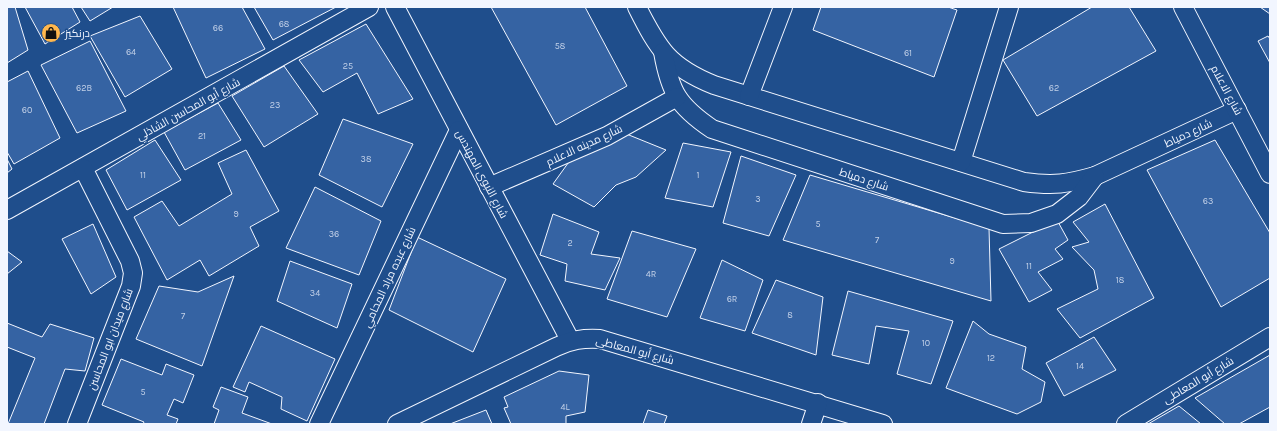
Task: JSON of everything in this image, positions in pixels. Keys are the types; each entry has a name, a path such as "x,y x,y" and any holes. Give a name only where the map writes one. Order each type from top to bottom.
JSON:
{"street":[{"name":"شارع أبو المحاسن الشاذلي","path":"7,210 369,7"},
{"name":"شارع النبوى المهندس","path":"395,7 570,340"},
{"name":"شارع دمياط","path":"637,7 651,35 663,52 678,66 695,77 714,85 1024,182 1048,185 1072,183 1095,176 1237,110"},
{"path":"749,96 782,7"},
{"path":"961,162 1009,7"},
{"name":"شارع الاعلام","path":"1183,7 1270,174"},
{"name":"شارع دمياط","path":"663,52 667,75 677,97 692,115 712,129 1003,224 1031,223 1057,214 1079,198 1095,176"},
{"name":"شارع مدينه الاعلام","path":"489,187 607,136 677,97"},
{"name":"شارع عبده مراد المحامي","path":"319,424 459,130"},
{"name":"شارع ميدان ابو المحاسن","path":"77,424 131,286 133,273 130,260 83,168"},
{"name":"شارع أبو المعاطى","path":"1126,424 1270,337"},
{"name":"شارع أبو المعاطى","path":"396,424 570,340 585,338 600,338 883,424"},
{"path":"811,424 818,404"}],"building":[{"path":"7,7 15,7 28,50 7,63"},
{"name":"درنكيز","path":"25,7 72,7 80,22 45,44"},
{"path":"81,7 113,7 90,21"},
{"path":"173,7 242,7 265,49 206,78"},
{"path":"254,7 336,7 273,40"},
{"path":"491,7 585,7 627,86 556,125"},
{"path":"821,7 948,7 957,10 934,77 813,30"},
{"path":"1092,7 1129,7 1156,51 1037,116 1003,60"},
{"path":"1260,7 1270,7 1270,14"},
{"path":"140,16 172,69 125,97 90,36"},
{"path":"366,24 413,99 378,114 357,73 323,92 299,60"},
{"path":"1268,36 1270,39 1270,63 1258,41"},
{"path":"90,41 126,111 77,133 41,65"},
{"path":"284,66 318,114 264,147 232,96"},
{"path":"28,71 60,138 14,164 7,152 7,82"},
{"path":"218,103 241,140 185,170 164,132"},
{"path":"343,119 413,144 382,207 319,175"},
{"path":"624,133 666,150 636,177 616,185 594,207 553,184 571,159"},
{"path":"155,140 181,180 127,210 106,170"},
{"path":"1215,140 1270,233 1270,278 1221,307 1147,170"},
{"path":"683,143 731,152 713,207 665,198"},
{"path":"246,150 279,211 250,227 259,246 209,276 200,260 167,280 134,217 162,201 179,226 232,194 218,163"},
{"path":"741,156 796,175 769,236 723,223"},
{"path":"7,159 12,169 7,173"},
{"path":"810,175 989,228 991,301 783,240"},
{"path":"315,187 381,221 359,275 286,248"},
{"path":"1105,204 1154,298 1080,338 1057,309 1098,289 1094,270 1072,247 1089,242 1073,222"},
{"path":"553,214 599,232 591,254 620,258 605,290 565,281 567,264 540,255"},
{"path":"1057,220 1068,240 1055,249 1063,259 1038,272 1052,290 1029,302 999,249"},
{"path":"93,224 116,277 91,294 62,239"},
{"path":"632,231 696,249 667,317 607,299"},
{"path":"417,237 506,279 473,352 389,310"},
{"path":"7,251 22,262 7,274"},
{"path":"722,260 763,280 745,331 700,318"},
{"path":"290,261 352,284 337,328 277,301"},
{"path":"234,276 202,366 136,339 159,286 198,292"},
{"path":"776,280 823,297 816,355 752,333"},
{"path":"848,291 953,321 931,384 897,374 909,331 876,326 869,364 832,355"},
{"path":"973,321 989,334 1026,347 1022,369 1045,382 1041,402 1017,414 946,388"},
{"path":"7,323 42,337 50,324 94,338 85,371 65,369 44,424 8,424 35,358 7,347"},
{"path":"261,326 335,359 307,421 281,409 282,397 249,382 245,392 233,387"},
{"path":"1094,337 1116,370 1064,396 1046,363"},
{"path":"1270,355 1270,407 1239,424 1225,424 1195,398"},
{"path":"121,359 162,375 166,364 194,375 183,403 174,399 167,415 178,419 176,424 143,424 144,422 102,405"},
{"path":"559,371 589,375 585,412 566,416 566,424 511,424 504,408 508,407 504,397"},
{"path":"221,387 248,397 242,413 272,424 214,424 219,410 213,407"},
{"path":"1179,406 1201,424 1148,424"},
{"path":"486,410 492,424 450,424"},
{"path":"648,410 667,416 664,424 643,424"}],"place":[{"name":"درنكيز","path":"51,33"}]}
